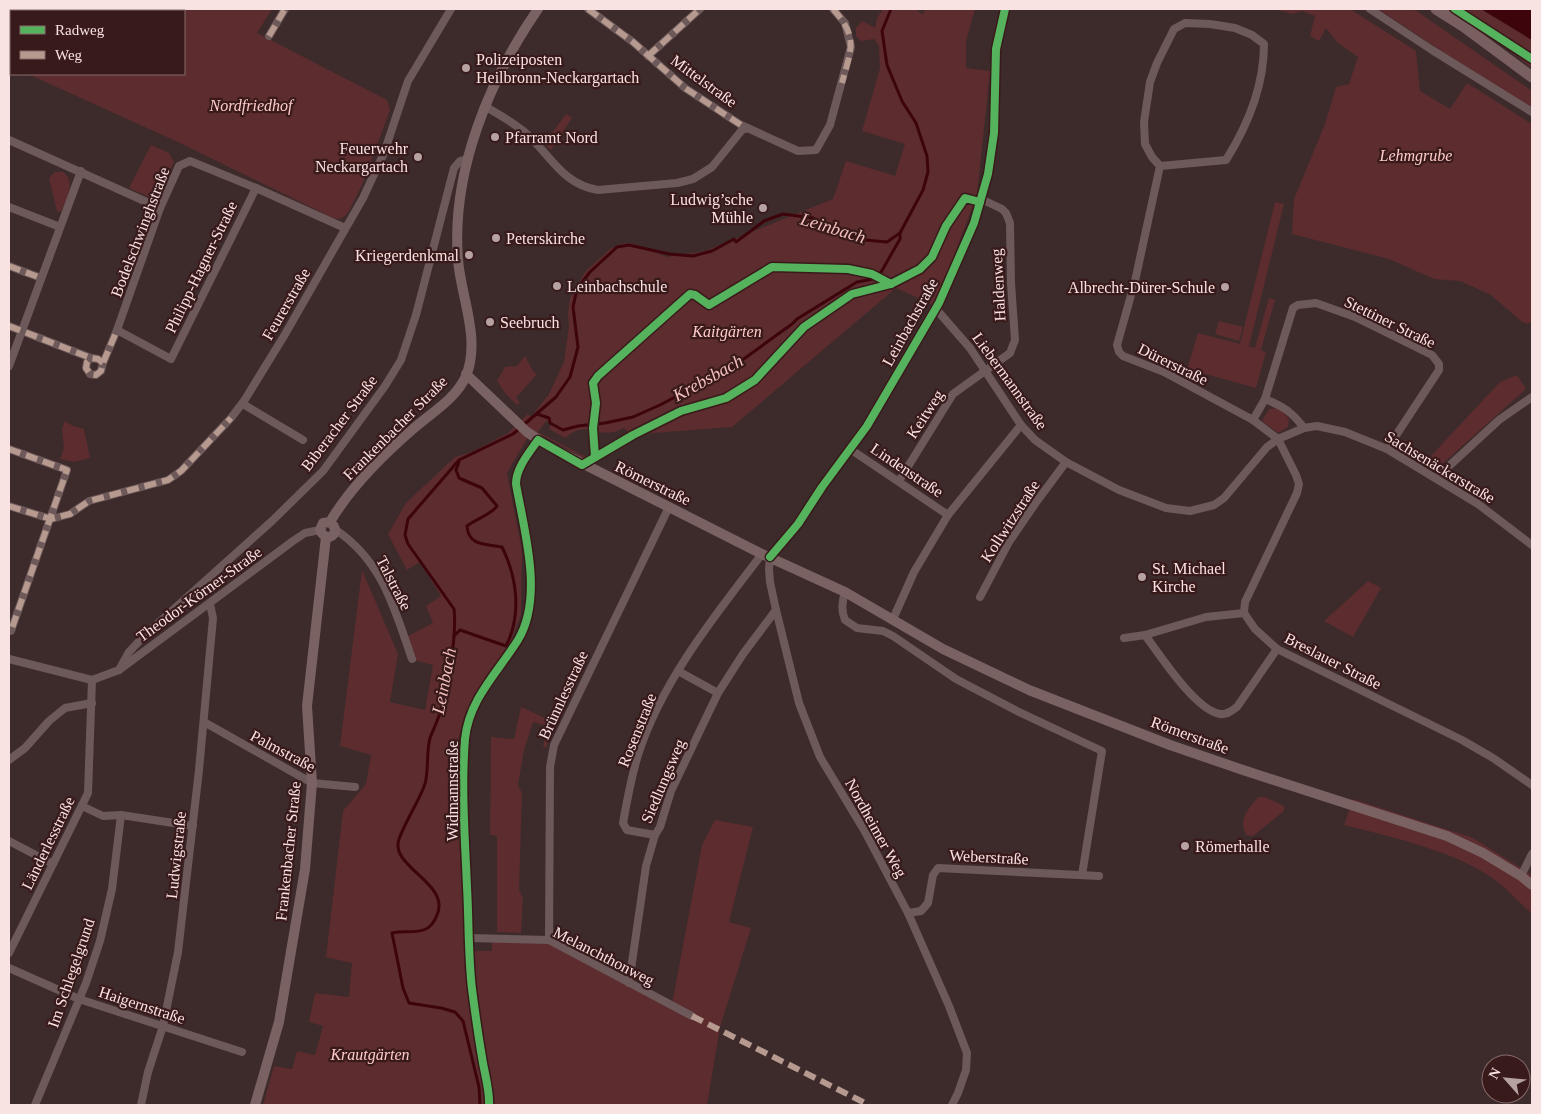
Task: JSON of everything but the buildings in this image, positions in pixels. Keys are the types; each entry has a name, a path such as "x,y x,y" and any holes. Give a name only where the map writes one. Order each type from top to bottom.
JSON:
{"main road":[{"name":"Frankenbacher Straße","path":"255,1105 279,1022 290,964 304,869 312,783 307,706 323,533 330,537 340,506 406,435 456,392 466,374 471,348 469,322 458,261 457,232 458,209 467,160 486,107 520,35 538,9"},
{"path":"1436,9 1463,26 1532,77"},
{"name":"Römerstraße","path":"466,374 527,432 538,440 669,508 766,556 845,592 943,649 1029,690 1189,751 1447,836 1483,853 1532,885"}],"street":[{"path":"269,36 285,9"},
{"name":"Feurerstraße","path":"51,519 70,514 90,501 168,480 176,476 243,404 364,198 384,153 408,81 451,9"},
{"name":"Mittelstraße","path":"588,9 633,42 685,88 748,128 798,151 816,150 830,125 851,47 845,23 833,9"},
{"path":"648,56 700,9"},
{"name":"Leinbachstraße","path":"766,556 798,524 822,487 867,426 936,308 974,222 988,174 994,133 996,49 1005,9"},
{"path":"1370,9 1532,112"},
{"path":"1185,23 1235,28 1264,44 1262,78 1241,136 1226,160 1160,166 1152,157 1145,144 1144,122 1152,76 1174,29 1185,23"},
{"path":"486,107 521,129 537,144 562,174 586,188 598,190 677,183 693,179 712,167 742,130 748,128"},
{"path":"9,140 160,208"},
{"name":"Biberacher Straße","path":"119,670 129,652 146,635 272,521 322,471 385,386 401,360 416,316 454,168 460,161 467,160"},
{"name":"Bodelschwinghstraße","path":"103,363 117,330 160,208 179,166 190,161 345,228"},
{"name":"Dürerstraße","path":"1160,166 1135,281 1120,331 1117,345 1119,352 1123,356 1164,372 1254,420 1278,439"},
{"path":"9,366 81,171"},
{"name":"Philipp-Hagner-Straße","path":"117,330 171,359 256,188"},
{"name":"Haldenweg","path":"981,199 1002,208 1010,224 1011,283 1015,340 1010,353 984,371"},
{"path":"9,207 60,227"},
{"path":"9,266 41,278"},
{"name":"Stettiner Straße","path":"1254,420 1265,399 1293,308 1298,305 1316,303 1355,317 1432,355 1439,364 1439,370 1387,449"},
{"name":"Liebermannstraße","path":"936,308 970,348 1021,425 1035,440 1066,462 1119,490 1166,508 1190,511 1214,505 1224,498 1267,447 1278,439 1301,430"},
{"path":"9,326 90,358 98,359 103,363 103,368 99,374 90,374 86,365 90,358"},
{"name":"Keitweg","path":"899,481 953,394 984,371"},
{"path":"1436,478 1500,420 1532,397"},
{"path":"1265,399 1282,406 1296,418 1301,430"},
{"path":"243,404 304,440"},
{"path":"893,619 914,572 948,515 1021,425"},
{"name":"Sachsenäckerstraße","path":"1301,430 1317,426 1341,430 1387,449 1482,507 1532,545"},
{"path":"1124,638 1145,635 1206,617 1244,613 1245,602 1297,493 1296,475 1278,439"},
{"name":"Widmannstraße","path":"489,1105 472,985 464,816 465,739 468,719 476,702 489,680 519,639 528,615 531,579 530,565 516,476 538,440"},
{"name":"Lindenstraße","path":"850,449 948,515"},
{"path":"9,450 67,470 11,631"},
{"name":"Kollwitzstraße","path":"980,597 1009,542 1066,462"},
{"path":"9,506 51,519"},
{"name":"Brünnlesstraße","path":"549,940 550,767 554,744 669,508"},
{"name":"Talstraße","path":"333,526 362,551 378,573 394,608 412,659"},
{"name":"Theodor-Körner-Straße","path":"92,680 119,670 305,533 323,533"},
{"name":"Nordheimer Weg","path":"766,556 776,610 799,703 820,758 864,830 908,913 949,1006 967,1053 966,1070 952,1105"},
{"name":"Rosenstraße","path":"655,836 627,830 623,823 638,754 678,671 703,631 766,556"},
{"path":"845,592 842,602 842,612 845,620 858,628 888,633 956,679 1016,711 1102,751 1082,875"},
{"name":"Ludwigstraße","path":"141,1105 148,1072 163,1026 178,952 204,722 213,618 210,604"},
{"name":"Siedlungsweg","path":"629,983 646,866 670,791 718,692 743,654 776,610"},
{"name":"Breslauer Straße","path":"1244,613 1255,629 1277,649 1462,740 1493,758 1532,786"},
{"path":"1145,635 1195,699 1208,710 1221,714 1228,714 1237,707 1277,649"},
{"path":"9,659 92,680"},
{"path":"678,671 718,692"},
{"name":"Länderlesstraße","path":"9,953 88,793 92,680"},
{"path":"9,760 25,748 49,721 65,708 92,703"},
{"name":"Palmstraße","path":"204,722 312,783 354,786"},
{"path":"82,806 103,816 121,815 193,826"},
{"name":"Im Schlegelgrund","path":"35,1105 79,999 100,941 112,889 121,815"},
{"path":"9,841 53,864"},
{"path":"1520,876 1532,854"},
{"name":"Weberstraße","path":"908,913 921,911 928,902 933,875 938,868 1099,876"},
{"name":"Melanchthonweg","path":"470,938 549,940 692,1016"},
{"name":"Haigernstraße","path":"9,968 79,999 242,1052"}],"green space":[{"name":"Nordfriedhof","path":"272,9 257,33 387,100 390,110 363,183 349,211 344,217 339,219 333,218 180,143 30,75 185,75 185,10 48,10"},
{"path":"883,9 918,9 917,11 923,14 926,9 975,9 966,41 966,68 990,71 977,195 935,306 896,288 732,427 640,434 593,463 532,430 507,473 522,550 521,615 510,644 466,712 458,740 465,939 473,951 492,951 492,940 549,942 671,1009 702,845 715,820 753,827 729,922 751,928 720,1027 707,1105 263,1105 274,1066 292,1069 297,1051 315,1055 323,1026 309,1022 315,993 349,997 352,963 326,957 343,811 366,784 371,755 340,746 362,570 398,654 390,702 425,710 433,665 414,660 408,636 433,623 426,606 441,596 420,562 407,570 388,534 406,503 455,457 472,452 508,433 528,414 531,417 549,394 564,362 569,326 570,298 585,272 610,249 631,243 667,257 705,251 833,199 846,161 895,176 905,144 862,131 880,68 879,46 874,39 861,41 856,36 856,28 862,21 875,28 877,18","holes":["546,421 551,425 549,429 565,438 572,433 584,429 606,433 616,432 624,428 634,437 594,461 538,432"]},
{"name":"Lehmgrube","path":"1276,9 1350,9 1416,51 1420,91 1450,109 1467,83 1532,124 1532,322 1527,324 1522,322 1491,295 1460,281 1434,279 1389,259 1292,234 1294,199 1325,124 1336,87 1349,84 1358,57 1338,43 1326,28 1319,41 1310,36 1315,16 1302,11 1291,14"},
{"path":"1378,9 1412,9 1418,12 1532,91 1532,108 1452,58"},
{"path":"1443,9 1481,9 1532,40 1532,68 1507,49"},
{"path":"566,114 572,118 551,150 542,141 548,133 552,133"},
{"path":"151,145 169,153 174,162 156,200 129,188"},
{"path":"55,172 63,172 67,176 70,186 68,197 61,212 57,211 49,178"},
{"path":"1275,202 1284,204 1249,346 1255,348 1269,298 1275,300 1261,350 1266,352 1256,388 1187,369 1198,333 1240,344"},
{"path":"1219,321 1243,327 1239,341 1215,334"},
{"path":"525,356 533,371 537,374 516,398 520,402 517,405 497,381 505,367 517,366"},
{"path":"1517,375 1526,389 1440,466 1429,458 1500,382"},
{"path":"1277,408 1289,419 1288,427 1278,433 1262,421 1269,409"},
{"path":"65,421 73,426 84,429 90,458 74,462 60,459 64,448 62,429"},
{"path":"1368,581 1381,588 1353,637 1324,621"},
{"path":"521,707 556,723 546,748 543,747 548,726 533,722 524,750 518,785 522,793 519,889 523,899 521,933 497,932 497,836 490,835 491,737 514,739"},
{"path":"1258,797 1265,797 1284,806 1284,811 1253,836 1246,835 1243,823 1245,814"},
{"path":"1353,799 1473,838 1532,875 1532,914 1495,880 1462,861 1422,846 1344,825"}],"shaded area":[{"path":"1481,9 1532,9 1532,40"}],"waterway":[{"name":"Leinbach","path":"480,1105 479,1087 463,1021 455,1012 409,1003 403,988 392,933 426,929 432,925 437,915 439,904 436,894 410,867 398,849 399,839 425,784 430,738 440,713 446,689 455,620 454,609 408,544 405,535 408,519 459,460 513,434 556,397 570,377 578,347 573,307 577,289 590,272 617,247 629,245 669,254 693,256 712,251 734,239 736,242 764,221 783,214 813,218 865,240 887,242 900,233 923,190 928,172 927,156 916,123 902,101 887,65 882,31 891,9"},
{"name":"Krebsbach","path":"537,414 549,418 550,423 563,430 633,417 660,405 734,366 797,319 857,282 873,279 880,274 900,239 900,233"},
{"name":"Leinbach","path":"454,636 460,630 506,646 511,634 516,609 514,583 502,547 474,541 468,533 467,526 491,512 497,506 482,488 459,478 456,470 459,462"}],"marked path":[{"path":"269,36 285,9"},
{"path":"588,9 633,42 685,88 741,125"},
{"path":"648,56 700,9"},
{"path":"833,9 847,28 851,44 842,83"},
{"path":"9,266 41,278"},
{"path":"9,326 91,358"},
{"path":"103,363 98,359 91,358 87,362 86,368 90,374 96,375 101,371 117,330"},
{"path":"9,506 51,519 70,514 89,501 168,480 181,471 231,418"},
{"path":"9,449 67,470 11,631"},
{"path":"692,1016 869,1105"}],"cycle path":[{"path":"770,557 798,524 822,487 867,426 939,303 974,223 988,174 994,133 996,49 1005,9"},
{"path":"1455,9 1532,59"},
{"path":"489,1105 469,951 463,776 465,739 472,711 486,686 518,640 526,623 530,604 530,563 516,484 518,472 538,440 582,465 633,435 681,411 726,398 755,380 804,327 852,294 891,284 920,269 932,257 946,226 965,198 980,202"},
{"path":"595,457 593,428 596,403 593,383 598,376 690,294 695,295 709,305 772,267 848,269 872,274 891,284"}],"place":[{"name":"Polizeiposten Heilbronn-Neckargartach","path":"466,68"},
{"name":"Pfarramt Nord","path":"495,137"},
{"name":"Feuerwehr Neckargartach","path":"418,157"},
{"name":"Ludwig’sche Mühle","path":"763,208"},
{"name":"Peterskirche","path":"496,238"},
{"name":"Kriegerdenkmal","path":"469,255"},
{"name":"Leinbachschule","path":"557,286"},
{"name":"Albrecht-Dürer-Schule","path":"1225,287"},
{"name":"Seebruch","path":"490,322"},
{"name":"St. Michael Kirche","path":"1142,577"},
{"name":"Römerhalle","path":"1185,846"}],"park label":[{"name":"Kaitgärten","path":"727,331"},
{"name":"Krautgärten","path":"370,1054"}]}
